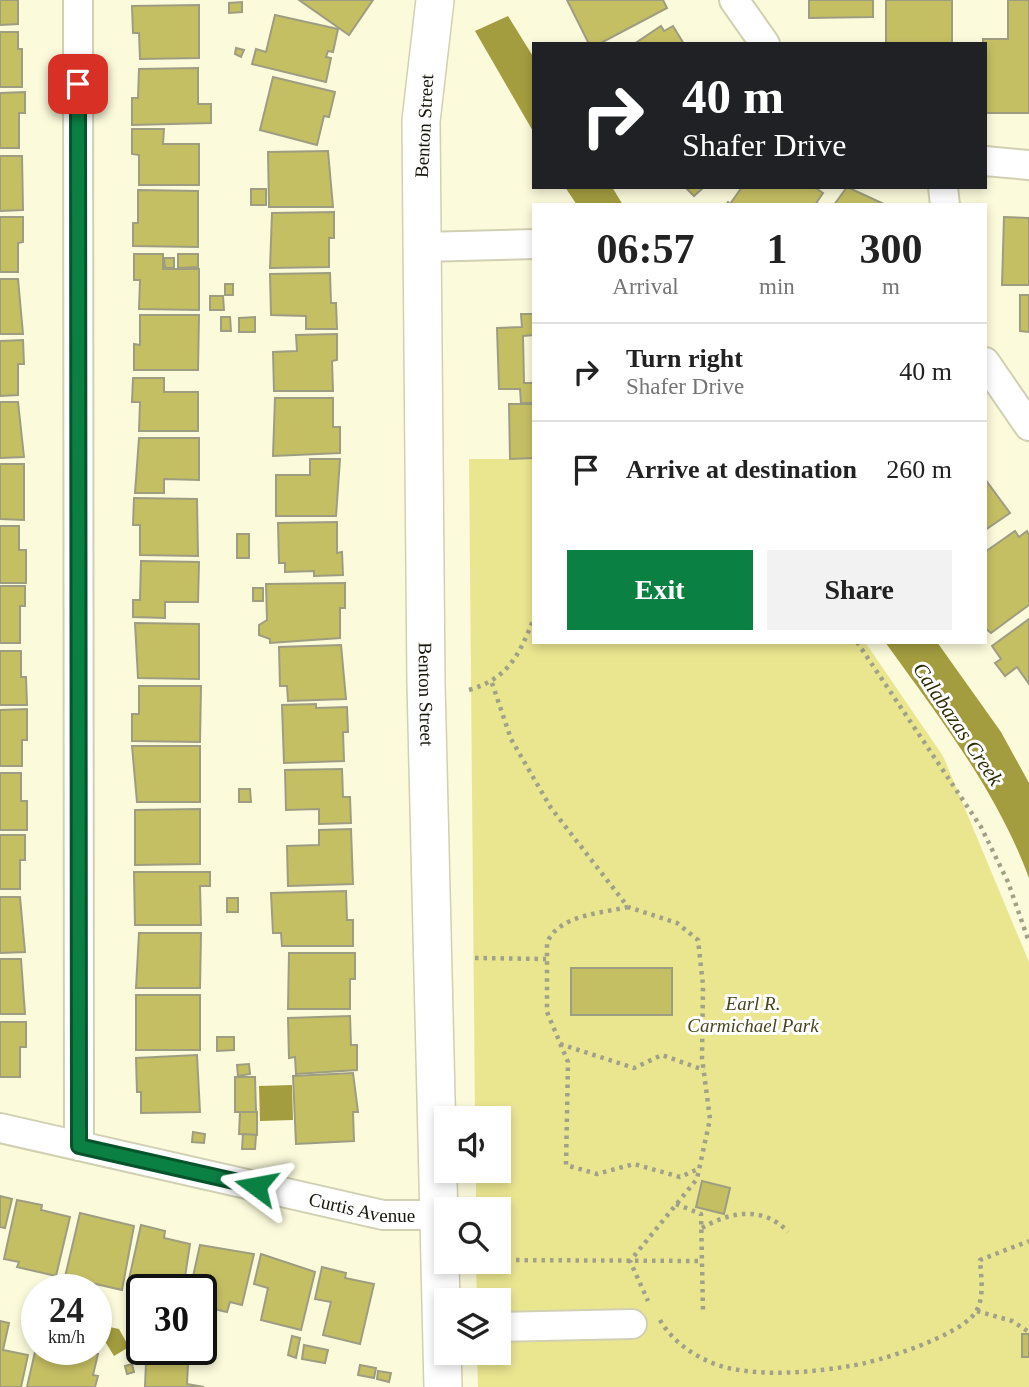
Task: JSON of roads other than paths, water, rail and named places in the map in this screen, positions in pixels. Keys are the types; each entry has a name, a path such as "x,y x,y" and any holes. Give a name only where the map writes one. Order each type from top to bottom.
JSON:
{"main road":[{"name":"Benton Street","path":"435,0 421,121 426,683 438,1197"},
{"name":"Benton Street","path":"443,1365 443,1387"}],"street":[{"path":"78,0 79,1146"},
{"path":"734,0 764,42"},
{"path":"987,161 1029,165"},
{"path":"422,247 532,244"},
{"path":"987,365 1029,426"},
{"name":"Curtis Avenue","path":"0,1128 383,1215 434,1215"},
{"path":"511,1326 646,1313"}],"water":[{"path":"508,16 532,55 532,130 475,31"},
{"path":"566,189 613,189 622,203 576,203"},
{"name":"Calabazas Creek","path":"886,644 938,644 1001,732 1029,783 1029,878 1001,815 946,727"},
{"path":"292,1085 293,1120 260,1121 259,1086"},
{"path":"112,1327 119,1329 126,1342 126,1349 114,1356"}],"park label":[{"name":"Earl R. Carmichael Park","path":"753,1014"}]}
